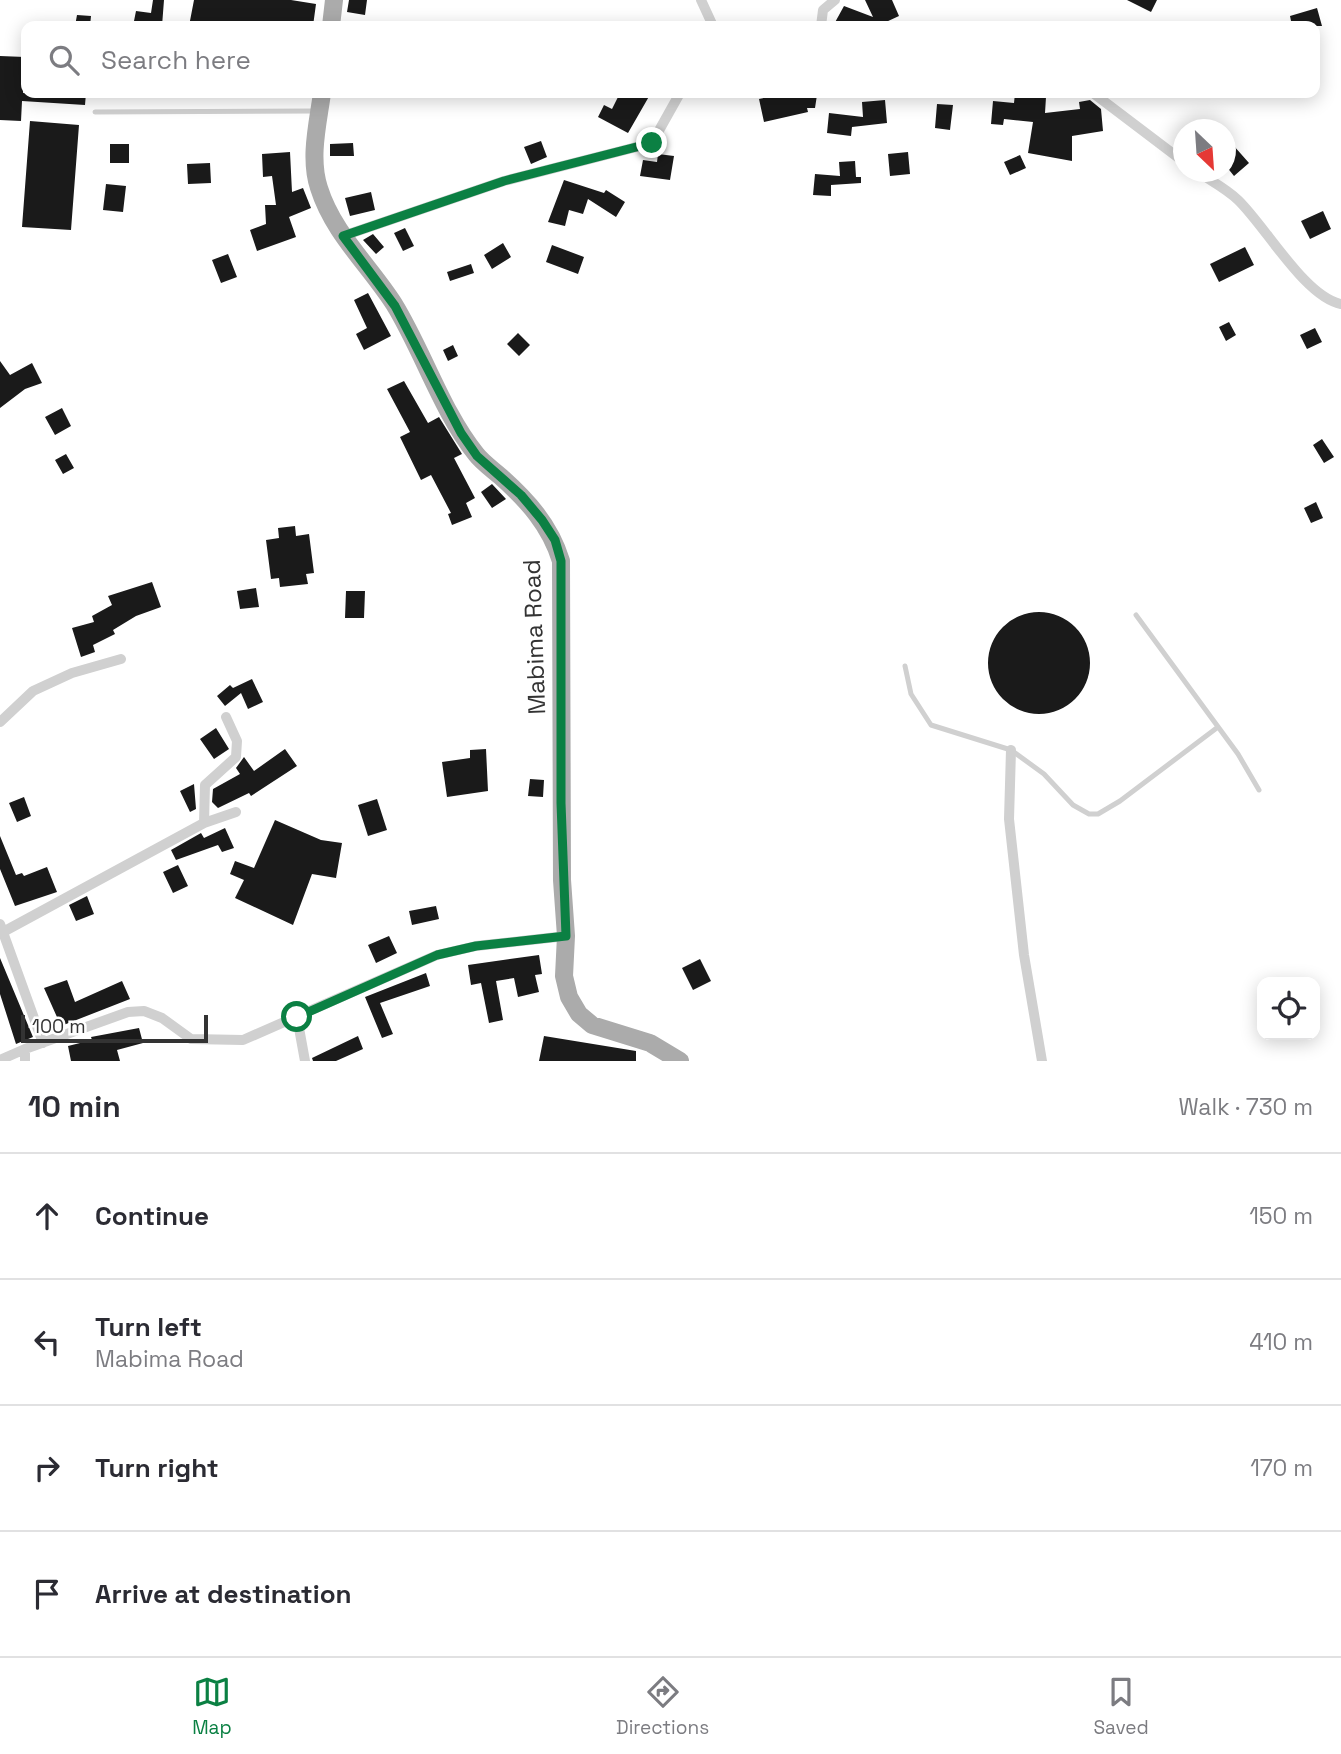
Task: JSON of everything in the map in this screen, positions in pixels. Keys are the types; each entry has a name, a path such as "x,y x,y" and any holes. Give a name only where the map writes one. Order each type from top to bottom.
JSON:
{"main road":[{"path":"332,21 334,0"},
{"name":"Mabima Road","path":"321,98 315,145 318,187 329,214 395,306 461,433 477,456 521,495 555,540 561,561 561,803 566,936 564,976 569,997 579,1014 592,1025 650,1043 680,1061"}],"street":[{"path":"701,0 711,21"},
{"path":"822,21 823,9 835,0"},
{"path":"343,236 504,181 652,143 677,98"},
{"path":"1100,98 1173,154"},
{"path":"1212,182 1237,199 1312,289 1332,302 1341,304"},
{"path":"0,722 33,691 72,673 121,659"},
{"path":"204,823 205,785 236,757 237,741 226,717"},
{"path":"1011,750 1009,819 1024,955 1042,1061"},
{"path":"43,1043 1,928 204,823 236,812"},
{"path":"0,1060 25,1055 43,1043 128,1012 144,1012 162,1018 191,1039 243,1040 437,955 476,946 566,936"},
{"path":"297,1017 305,1061"}],"lane":[{"path":"95,112 320,111"},
{"path":"1136,615 1218,727 1259,790"},
{"path":"905,666 911,694 931,724 1011,750 1044,774 1073,805 1089,814 1098,814 1120,801 1218,727"}],"building":[{"path":"153,0 164,0 162,21 134,21 136,11 151,13"},
{"path":"194,0 291,0 316,4 314,21 190,21"},
{"path":"349,0 367,0 365,15 347,12"},
{"path":"865,0 892,0 899,16 888,21 836,21 844,6 873,17"},
{"path":"1127,0 1157,0 1151,12"},
{"path":"1317,8 1322,26 1320,21 1291,21 1290,16"},
{"path":"77,15 91,16 90,21 76,21"},
{"path":"0,56 21,57 21,98 86,98 85,105 22,101 21,121 0,120"},
{"path":"618,98 648,98 628,133 598,117 604,105 612,109"},
{"path":"817,98 815,108 807,108 808,112 764,122 759,99"},
{"path":"1014,98 1046,98 1045,113 1080,109 1079,102 1090,100 1101,109 1103,131 1072,136 1072,161 1028,153 1033,122 1004,119 1003,125 991,124 993,101 1014,103"},
{"path":"885,100 887,123 852,127 851,136 827,133 829,113 863,117 862,102"},
{"path":"937,104 953,105 950,130 935,128"},
{"path":"30,121 79,125 71,230 22,227"},
{"path":"541,141 547,157 531,164 524,147"},
{"path":"353,143 354,156 330,156 330,144"},
{"path":"110,144 129,144 129,163 110,163"},
{"path":"1236,148 1249,163 1236,174"},
{"path":"290,152 292,192 303,188 311,208 289,217 296,237 257,251 250,230 266,224 265,205 276,205 272,176 263,177 262,154"},
{"path":"908,152 910,174 890,176 888,154"},
{"path":"658,154 674,156 670,180 640,176 643,160 657,162"},
{"path":"1020,155 1026,168 1010,175 1004,162"},
{"path":"855,161 856,177 861,177 861,183 831,185 831,196 813,195 815,174 840,176 839,162"},
{"path":"210,163 211,183 188,184 187,164"},
{"path":"564,180 604,193 606,190 625,202 616,217 588,199 583,214 569,210 565,226 548,222"},
{"path":"106,184 126,186 123,212 103,210"},
{"path":"371,192 375,210 350,216 345,198"},
{"path":"1323,211 1331,229 1310,239 1301,221"},
{"path":"405,228 414,246 403,251 394,233"},
{"path":"373,234 384,247 376,254 363,240"},
{"path":"503,243 511,257 492,269 484,255"},
{"path":"552,245 584,257 578,274 546,262"},
{"path":"1245,247 1254,265 1219,282 1210,264"},
{"path":"228,254 237,277 221,283 212,260"},
{"path":"471,264 474,273 450,281 447,272"},
{"path":"368,293 391,336 364,350 356,334 367,328 354,300"},
{"path":"1229,322 1236,335 1226,341 1219,327"},
{"path":"1315,328 1322,342 1307,349 1300,335"},
{"path":"518,333 530,345 519,356 507,344"},
{"path":"453,345 458,356 448,361 443,350"},
{"path":"0,361 10,375 32,363 42,383 25,389 0,408"},
{"path":"404,381 428,423 439,417 462,454 454,458 475,498 466,503 472,517 452,525 448,514 451,513 431,475 421,480 400,437 410,432 387,389"},
{"path":"62,408 71,426 55,435 45,417"},
{"path":"1322,439 1334,457 1324,463 1313,445"},
{"path":"66,454 74,468 63,474 55,460"},
{"path":"492,484 506,499 492,508 481,492"},
{"path":"1316,502 1323,518 1311,523 1304,508"},
{"path":"295,526 296,536 309,534 314,573 306,574 308,584 280,587 279,578 271,579 266,540 279,538 278,528"},
{"path":"152,582 161,607 136,616 113,630 115,634 93,645 95,652 81,657 72,628 94,622 92,616 112,605 108,596"},
{"path":"256,588 259,607 240,609 237,591"},
{"path":"346,591 365,591 364,618 345,618"},
{"path":"1039,612 1059,616 1075,627 1086,643 1090,663 1086,683 1075,699 1059,710 1039,714 1019,710 1003,699 992,683 988,663 992,643 1003,627 1019,616"},
{"path":"252,679 263,702 248,709 241,693 225,706 217,696 230,685 233,688"},
{"path":"216,728 229,749 214,759 200,739"},
{"path":"285,749 297,766 251,796 249,793 218,808 212,802 213,789 240,774 236,768 244,757 254,771"},
{"path":"486,749 488,791 447,797 442,762 470,758 470,750"},
{"path":"530,779 544,780 543,797 528,796"},
{"path":"194,784 196,809 190,812 180,791"},
{"path":"24,797 31,816 17,822 9,803"},
{"path":"377,799 387,830 368,836 358,805"},
{"path":"275,820 321,840 342,843 336,878 312,874 293,925 235,898 244,880 230,874 235,861 254,868"},
{"path":"225,828 234,848 222,852 218,845 176,860 171,850 201,833 204,838"},
{"path":"0,836 16,875 22,873 24,876 47,867 57,892 15,906 0,869"},
{"path":"178,865 188,886 173,893 163,872"},
{"path":"87,896 94,914 76,921 69,905"},
{"path":"436,906 439,919 412,925 409,911"},
{"path":"389,936 397,953 376,963 368,945"},
{"path":"539,955 542,974 535,975 539,992 518,997 514,978 496,981 503,1020 489,1023 481,983 471,985 468,965"},
{"path":"0,958 33,1037 16,1044 0,994"},
{"path":"700,959 711,981 693,990 682,968"},
{"path":"426,973 430,986 380,1003 393,1034 382,1038 365,997"},
{"path":"67,980 75,1002 122,981 130,999 61,1026 44,988"},
{"path":"139,1028 143,1043 117,1050 120,1061 71,1061 68,1046 92,1040 91,1037"},
{"path":"358,1036 363,1049 336,1061 313,1061 312,1058"},
{"path":"544,1036 636,1051 636,1061 539,1061"}],"route":[{"path":"297,1017 397,970 437,955 476,946 566,936 562,880 558,588 561,561 555,540 521,495 477,456 461,433 395,306 343,236 504,181 652,143"}]}
